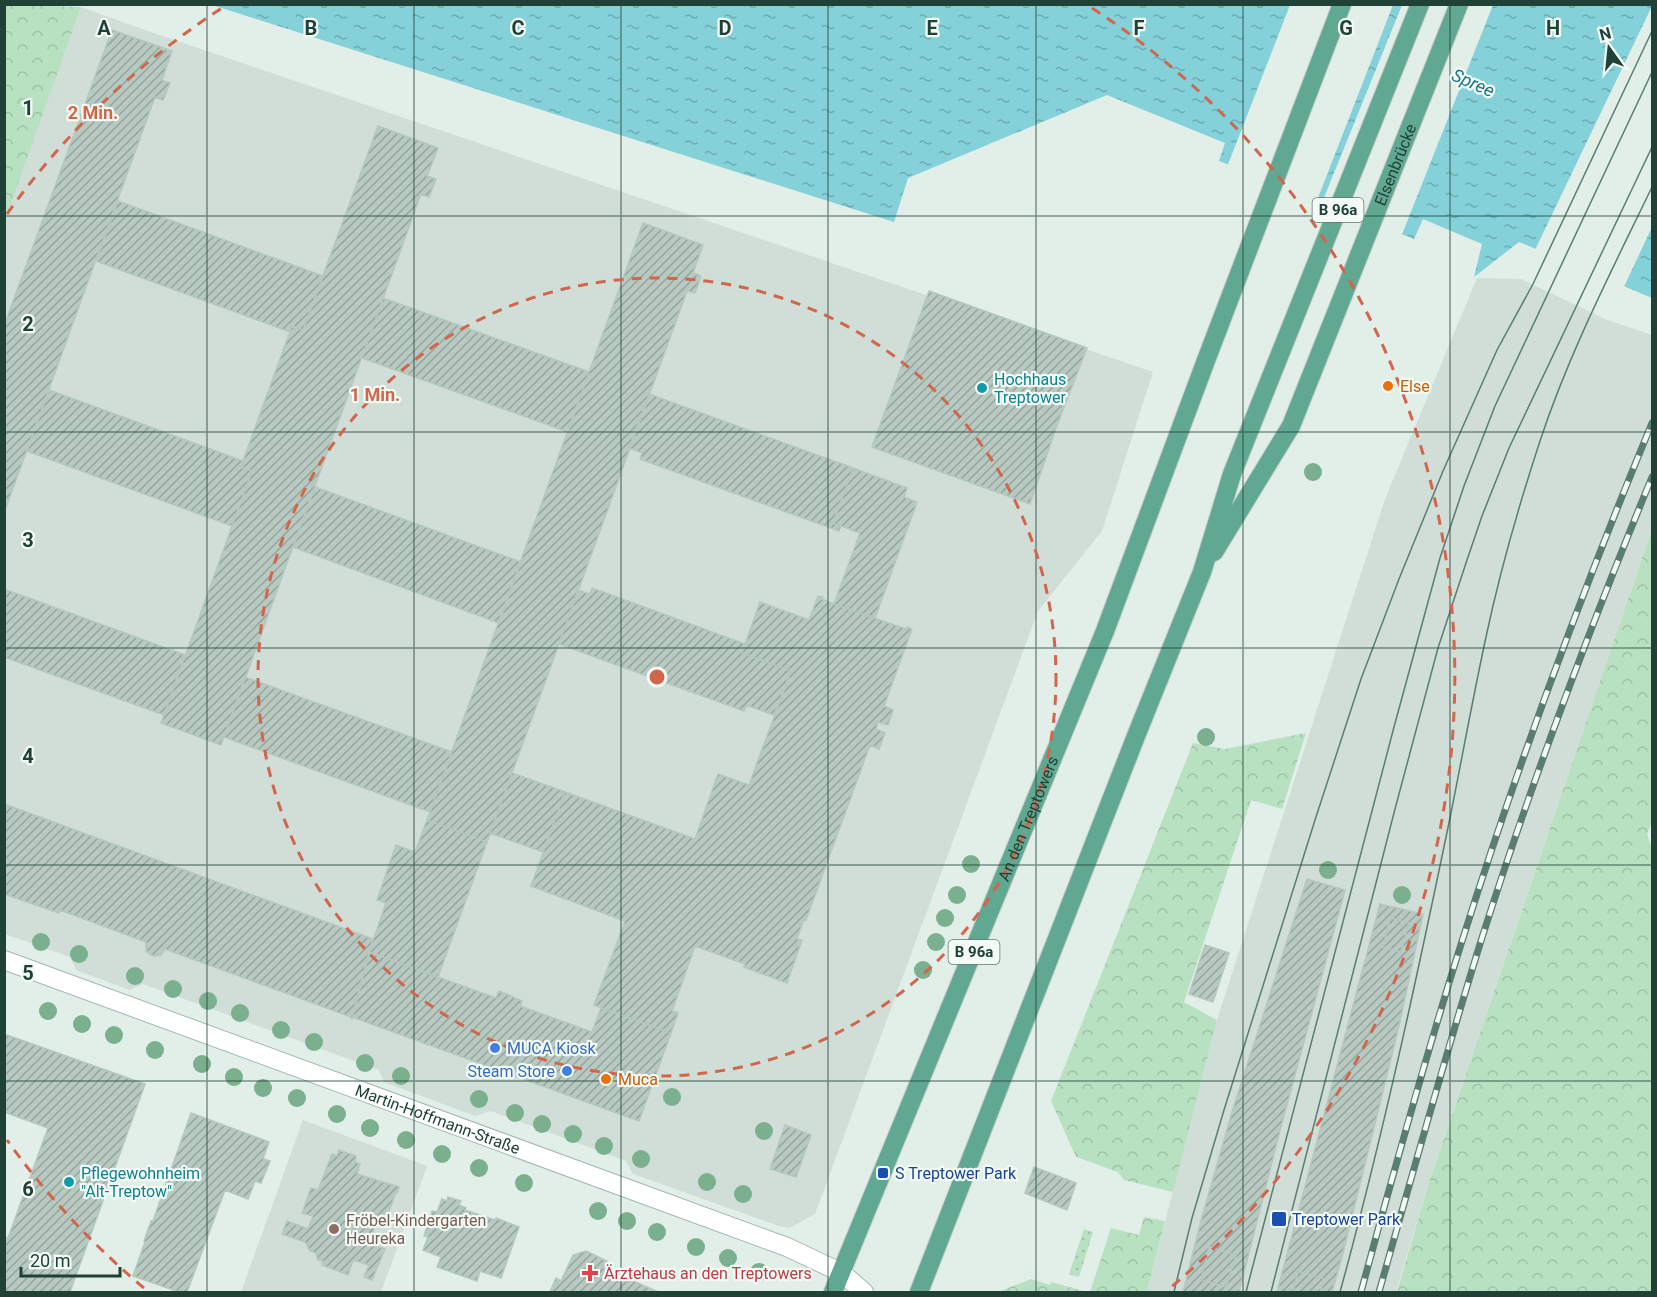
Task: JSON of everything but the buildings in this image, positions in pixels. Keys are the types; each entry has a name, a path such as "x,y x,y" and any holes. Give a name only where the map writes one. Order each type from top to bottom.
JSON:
{"main road":[{"name":"An den Treptowers","path":"842,1273 1105,631 1342,4"},
{"name":"B 96a","path":"919,1293 1202,572 1232,474 1420,4"},
{"name":"Elsenbrücke","path":"1202,572 1291,426 1459,4"},
{"name":"B 96a","path":"833,1293 842,1273"}],"street":[{"name":"Martin-Hoffmann-Straße","path":"4,960 765,1238 842,1273 864,1293"}],"shaded area":[{"path":"81,7 1153,372 1102,531 1038,611 815,1214 789,1228 779,1226 633,1174 626,1161 491,1111 475,1116 384,1082 379,1070 143,984 130,990 76,970 70,957 5,934 4,220"},
{"path":"1477,278 1521,279 1607,320 1652,335 1652,529 1427,1187 1396,1292 1147,1292 1217,1020 1385,499"},
{"name":"Fröbel-Kindergarten Heureka","path":"303,1120 427,1166 381,1292 241,1292"}],"green space":[{"path":"4,5 81,7 5,220"},
{"name":"Treptower Park","path":"1652,529 1652,821 1647,834 1652,848 1652,1292 1397,1292 1427,1188"},
{"path":"1306,733 1282,809 1251,800 1184,1002 1217,1020 1173,1192 1124,1180 1118,1172 1076,1157 1051,1101 1193,743 1225,749"},
{"path":"1144,1217 1165,1221 1147,1292 1090,1292 1111,1228 1139,1235"},
{"path":"1084,1229 1093,1232 1079,1277 1069,1274"},
{"path":"1031,1279 1050,1285 1051,1282 1087,1292 998,1292"}],"water":[{"name":"Spree","path":"212,5 1652,5 1652,298 1519,242 1474,277 1482,244 1423,219 1414,239 1219,161 1225,143 1107,95 908,178 894,222"}],"pier":[{"path":"1290,5 1393,5 1316,203 1227,167"},
{"path":"1402,5 1493,5 1401,237 1321,205"},
{"path":"1652,6 1652,227 1623,289 1534,252"}],"tram line":[{"path":"1174,1292 1192,1218 1224,1110 1361,679 1443,471 1497,350 1533,284 1652,31"},
{"path":"1246,1292 1440,558 1464,486 1495,406 1652,72"},
{"path":"1271,1292 1438,648 1467,560 1509,448 1652,147"},
{"path":"1340,1292 1399,1056 1486,637 1510,538 1551,408 1592,312 1652,187"}],"railway":[{"path":"1361,1292 1423,1070 1484,873 1552,679 1652,423"},
{"path":"1379,1292 1454,1031 1499,885 1561,709 1652,477"}],"place":[{"name":"Else","path":"1388,386"},
{"name":"Hochhaus Treptower","path":"982,388"},
{"name":"MUCA Kiosk","path":"495,1048"},
{"name":"Steam Store","path":"567,1071"},
{"name":"Muca","path":"606,1079"},
{"name":"S Treptower Park","path":"883,1173"},
{"name":"Pflegewohnheim \"Alt-Treptow\"","path":"69,1182"},
{"name":"Treptower Park","path":"1279,1219"},
{"name":"Fröbel-Kindergarten Heureka","path":"334,1229"},
{"name":"Ärztehaus an den Treptowers","path":"590,1273"}]}
